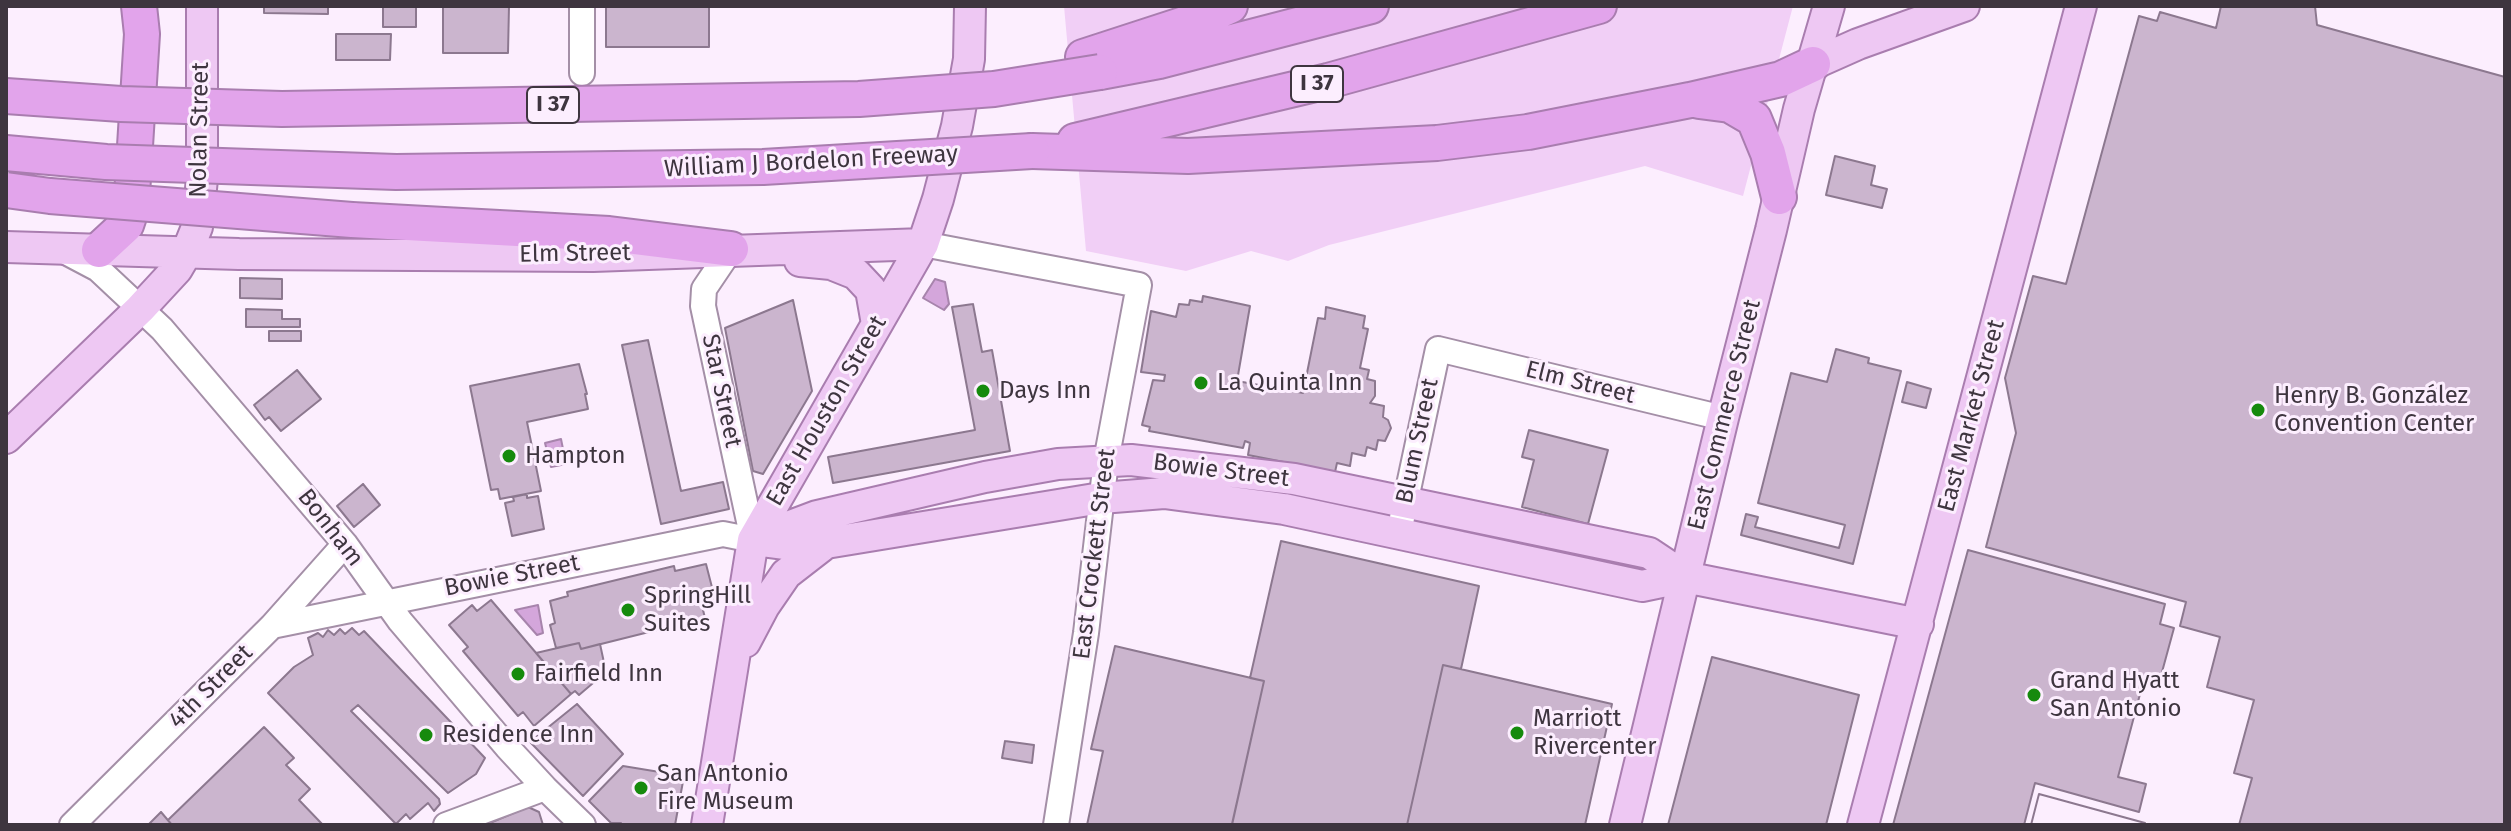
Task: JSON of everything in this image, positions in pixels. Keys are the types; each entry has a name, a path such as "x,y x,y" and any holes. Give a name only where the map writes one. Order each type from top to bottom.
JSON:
{"highway":[{"path":"99,250 126,225 131,210 142,34 139,6"},
{"path":"1098,62 1230,6"},
{"name":"I 37","path":"6,96 121,104 282,109 859,99 994,89 1098,62 1159,61 1371,6"},
{"name":"William J Bordelon Freeway","path":"6,153 106,162 396,172 763,167 1032,151 1328,81 1599,6"},
{"path":"1032,151 1188,156 1437,143 1528,132 1690,100 1781,79 1813,64"},
{"path":"1690,100 1730,105 1754,119 1768,153 1779,197"},
{"path":"6,190 352,220 609,234 741,249"}],"main road":[{"name":"Nolan Street","path":"187,252 197,227 202,179 202,6"},
{"name":"East Houston Street","path":"707,825 753,540 923,244 957,126 969,59 970,6"},
{"name":"East Commerce Street","path":"1625,825 1799,109 1829,6"},
{"path":"1813,64 1858,44 1964,6"},
{"name":"East Market Street","path":"1863,825 2081,6"},
{"name":"Elm Street","path":"6,247 593,256 923,244"},
{"path":"741,249 790,260 831,264 856,274 871,290 877,324"},
{"path":"6,438 140,309 177,269 187,252"},
{"name":"Bowie Street","path":"753,540 817,516 985,477 1058,464 1131,460 1294,479 1405,502 1649,553 1685,577 1918,624"},
{"name":"Bowie Street","path":"753,540 799,546 826,543 1101,498 1164,493 1284,509 1642,586 1685,577"},
{"path":"732,668 764,606 781,581 826,543"}],"street":[{"path":"582,6 582,73"},
{"name":"Elm Street","path":"923,244 1139,285"},
{"name":"Bonham","path":"60,249 98,269 162,329 345,544 386,601 507,747 583,825"},
{"name":"Star Street","path":"741,249 704,289 703,306 753,540"},
{"name":"East Crockett Street","path":"1056,825 1086,633 1106,461 1139,285"},
{"name":"Elm Street","path":"1438,349 1723,418"},
{"name":"Blum Street","path":"1399,533 1438,349"},
{"name":"Bowie Street","path":"272,626 723,534 753,540"},
{"name":"4th Street","path":"72,825 272,626 345,544"},
{"path":"446,825 545,788"}],"shaded area":[{"path":"1064,6 1793,6 1743,196 1645,166 1329,245 1288,261 1251,251 1186,271 1086,251"},
{"path":"935,279 945,282 949,304 944,310 923,298"},
{"path":"561,439 566,464 551,467 545,443"},
{"path":"538,605 543,633 537,635 515,610"}],"building":[{"path":"264,6 328,6 328,14 264,13"},
{"path":"383,6 416,6 416,27 383,27"},
{"path":"443,6 509,6 508,53 443,53"},
{"path":"606,6 709,6 709,47 606,47"},
{"name":"Henry B. González Convention Center","path":"2221,6 2315,6 2317,25 2505,77 2505,825 2239,825 2252,778 2234,773 2254,700 2207,687 2220,637 2180,626 2186,602 1986,547 2016,433 2005,378 2033,276 2066,284 2139,16 2157,21 2160,12 2216,28"},
{"path":"336,34 391,34 390,60 336,60"},
{"path":"1835,156 1875,166 1871,185 1887,189 1882,208 1826,195"},
{"path":"240,278 282,279 282,299 240,298"},
{"name":"La Quinta Inn","path":"1203,296 1250,306 1237,381 1303,393 1318,318 1325,319 1326,307 1365,316 1363,328 1368,329 1360,368 1369,370 1367,379 1375,381 1375,396 1370,403 1384,406 1383,417 1391,428 1385,441 1378,440 1376,450 1367,447 1365,456 1352,453 1350,466 1337,463 1335,472 1248,455 1250,443 1245,441 1243,448 1149,431 1150,427 1142,425 1153,380 1164,381 1165,375 1141,372 1151,311 1176,317 1179,304 1189,305 1190,300 1202,302"},
{"path":"793,300 812,391 763,474 753,471 725,328"},
{"name":"Days Inn","path":"973,304 982,352 992,350 1010,451 833,483 828,457 975,430 952,307"},
{"path":"246,309 282,310 282,319 300,319 300,327 246,327"},
{"path":"269,331 301,331 301,341 269,341"},
{"path":"648,340 681,491 723,482 729,509 661,524 622,345"},
{"path":"1836,349 1869,358 1868,363 1901,371 1853,564 1741,535 1746,514 1758,517 1755,527 1839,548 1845,525 1758,503 1791,373 1827,382"},
{"name":"Hampton","path":"579,364 588,409 527,422 541,491 500,499 498,489 491,490 470,386"},
{"path":"297,370 321,399 281,431 269,417 265,420 254,405"},
{"path":"1907,382 1931,389 1926,408 1902,402"},
{"path":"1529,430 1608,450 1588,524 1522,507 1534,460 1522,457"},
{"path":"363,484 380,505 354,527 337,506"},
{"path":"527,494 527,498 538,496 544,529 512,536 505,503 514,501 513,497"},
{"path":"1281,541 1479,586 1461,669 1443,665 1407,825 1232,824 1264,681 1250,678"},
{"name":"Grand Hyatt San Antonio","path":"1968,550 2165,604 2160,624 2174,628 2159,683 2144,679 2118,777 2146,784 2139,812 2035,783 2024,825 1893,825"},
{"name":"SpringHill Suites","path":"706,564 715,599 701,602 705,618 581,649 579,643 556,648 550,625 555,623 550,601 568,596 567,592 674,566 675,571"},
{"name":"Fairfield Inn","path":"491,600 571,694 534,726 523,712 518,716 463,651 468,647 449,625 472,605 477,611"},
{"name":"Residence Inn","path":"352,628 359,635 364,631 485,758 476,774 448,793 358,705 351,711 439,799 440,804 434,811 428,803 410,819 406,814 396,824 268,693 294,667 313,655 308,638 318,633 323,637 328,630 334,635 340,629 345,634"},
{"path":"579,643 581,649 600,644 606,672 579,695 575,691 571,694 536,653"},
{"path":"1115,646 1264,681 1232,825 1087,825 1103,751 1091,749"},
{"path":"1712,657 1859,695 1826,825 1668,825"},
{"name":"Marriott Rivercenter","path":"1443,665 1612,704 1585,825 1407,825"},
{"path":"577,704 623,754 583,796 530,742"},
{"path":"264,727 294,758 286,765 310,789 299,800 323,825 172,825 168,820"},
{"path":"1005,741 1034,745 1032,763 1002,758"},
{"name":"San Antonio Fire Museum","path":"623,766 684,776 675,825 611,823 589,801"},
{"path":"2039,794 2145,823 2145,825 2031,825"},
{"path":"2039,794 2145,823 2145,825 2031,825"},
{"path":"528,807 539,812 543,825 485,825"},
{"path":"161,812 172,825 148,825"}],"place":[{"name":"La Quinta Inn","path":"1201,383"},
{"name":"Days Inn","path":"983,391"},
{"name":"Henry B. González Convention Center","path":"2258,410"},
{"name":"Hampton","path":"509,456"},
{"name":"SpringHill Suites","path":"628,610"},
{"name":"Fairfield Inn","path":"518,674"},
{"name":"Grand Hyatt San Antonio","path":"2034,695"},
{"name":"Marriott Rivercenter","path":"1517,733"},
{"name":"Residence Inn","path":"426,735"},
{"name":"San Antonio Fire Museum","path":"641,788"}]}
